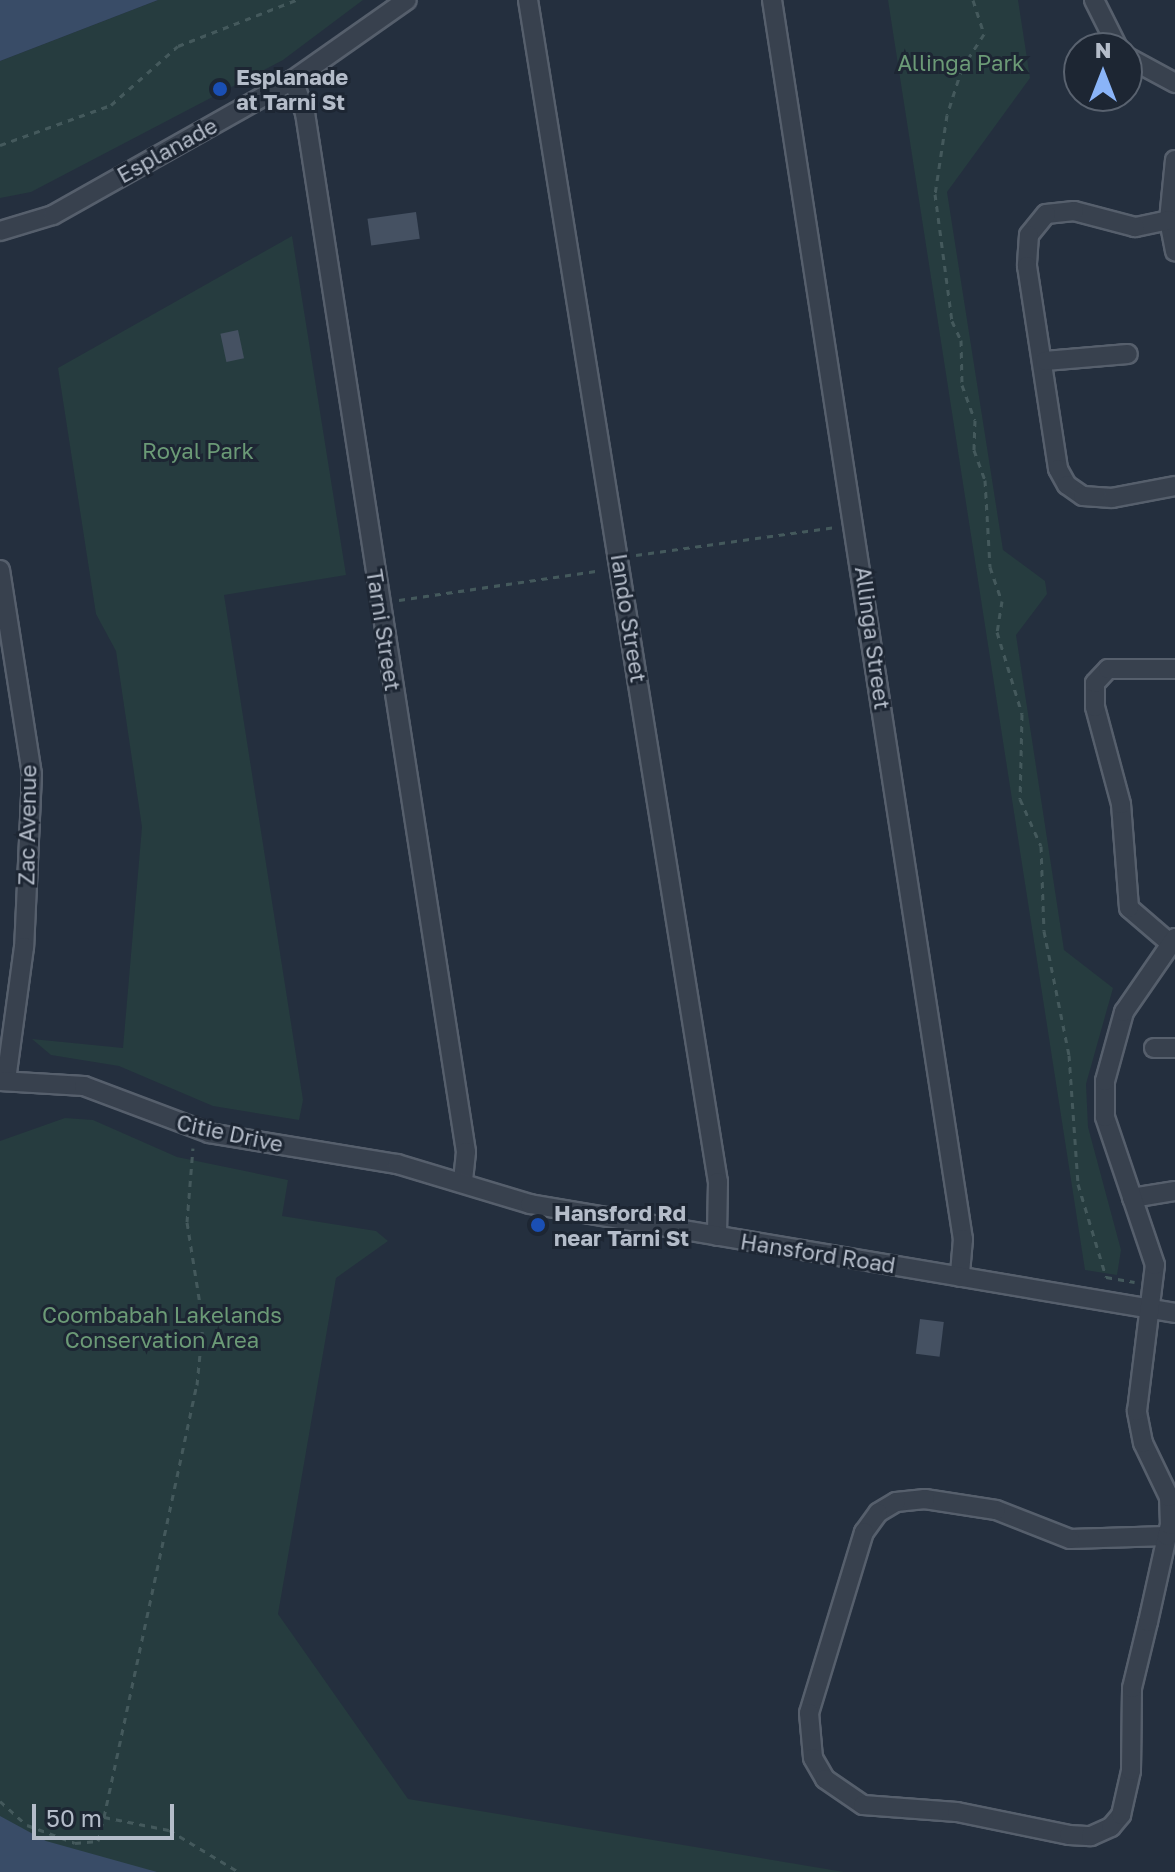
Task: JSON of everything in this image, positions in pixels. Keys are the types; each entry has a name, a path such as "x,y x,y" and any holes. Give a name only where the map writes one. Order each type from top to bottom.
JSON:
{"street":[{"name":"Esplanade","path":"0,231 53,215 293,80 407,0"},
{"name":"Iando Street","path":"528,0 621,562 718,1182 717,1236"},
{"name":"Allinga Street","path":"772,0 856,524 963,1239 960,1277"},
{"path":"1094,0 1110,32"},
{"path":"1143,66 1175,83"},
{"name":"Tarni Street","path":"293,80 305,113 466,1152 463,1182"},
{"path":"1175,160 1169,220 1175,251"},
{"path":"1169,220 1135,227 1074,211 1046,214 1029,235 1027,266 1045,361 1058,469 1067,485 1083,496 1112,498 1175,486"},
{"path":"1045,361 1128,354"},
{"name":"Zac Avenue","path":"0,570 32,774 24,947 3,1081"},
{"path":"1167,1536 1070,1539 996,1510 925,1499 896,1502 878,1513 864,1532 809,1713 813,1758 825,1779 863,1805 957,1812 1069,1835 1091,1836 1111,1827 1127,1794 1132,1688 1167,1536 1169,1497 1143,1443 1137,1411 1157,1285 1105,1117 1109,1048 1124,1012 1173,941 1129,908 1121,804 1095,707 1095,683 1108,669 1175,669"},
{"path":"1154,1048 1175,1048"},
{"name":"Citie Drive","path":"3,1081 84,1086 209,1133 388,1162 463,1182"},
{"name":"Hansford Road","path":"463,1182 530,1204 1175,1313"},
{"path":"1132,1198 1175,1191"}],"path":[{"path":"0,145 111,105 178,46 296,0"},
{"path":"973,0 984,34 962,68 947,115 935,194 952,321 961,340 962,385 975,420 974,450 985,480 990,567 1002,601 997,632 1022,714 1020,799 1041,846 1044,931 1069,1055 1078,1184 1090,1209 1089,1232 1106,1277 1157,1285"},
{"path":"380,603 856,524"},
{"path":"0,1801 27,1825 75,1843 98,1841 197,1385 203,1323 187,1222 193,1148"},
{"path":"104,1817 169,1830 239,1872"}],"green space":[{"path":"158,0 363,0 283,60 31,192 0,198 0,61"},
{"name":"Allinga Park","path":"888,0 1018,0 1030,78 947,192 1003,550 1045,581 1047,594 1016,635 1064,950 1113,988 1086,1084 1088,1127 1121,1250 1117,1275 1085,1270"},
{"name":"Royal Park","path":"292,236 346,575 224,595 303,1100 299,1120 213,1106 119,1066 51,1055 32,1039 123,1048 142,827 116,651 96,614 58,368"},
{"name":"Coombabah Lakelands Conservation Area","path":"65,1118 93,1120 177,1157 288,1180 282,1216 376,1231 388,1241 336,1278 278,1614 408,1799 844,1872 0,1872 0,1141"}],"water":[{"path":"0,0 158,0 0,61"},
{"path":"0,1816 46,1841 157,1872 0,1872"}],"building":[{"path":"416,212 420,239 371,246 367,219"},
{"path":"238,330 244,358 226,362 220,334"},
{"path":"920,1319 944,1322 940,1357 916,1354"}],"place":[{"name":"Esplanade at Tarni St","path":"220,89"},
{"name":"Hansford Rd near Tarni St","path":"538,1225"}]}
